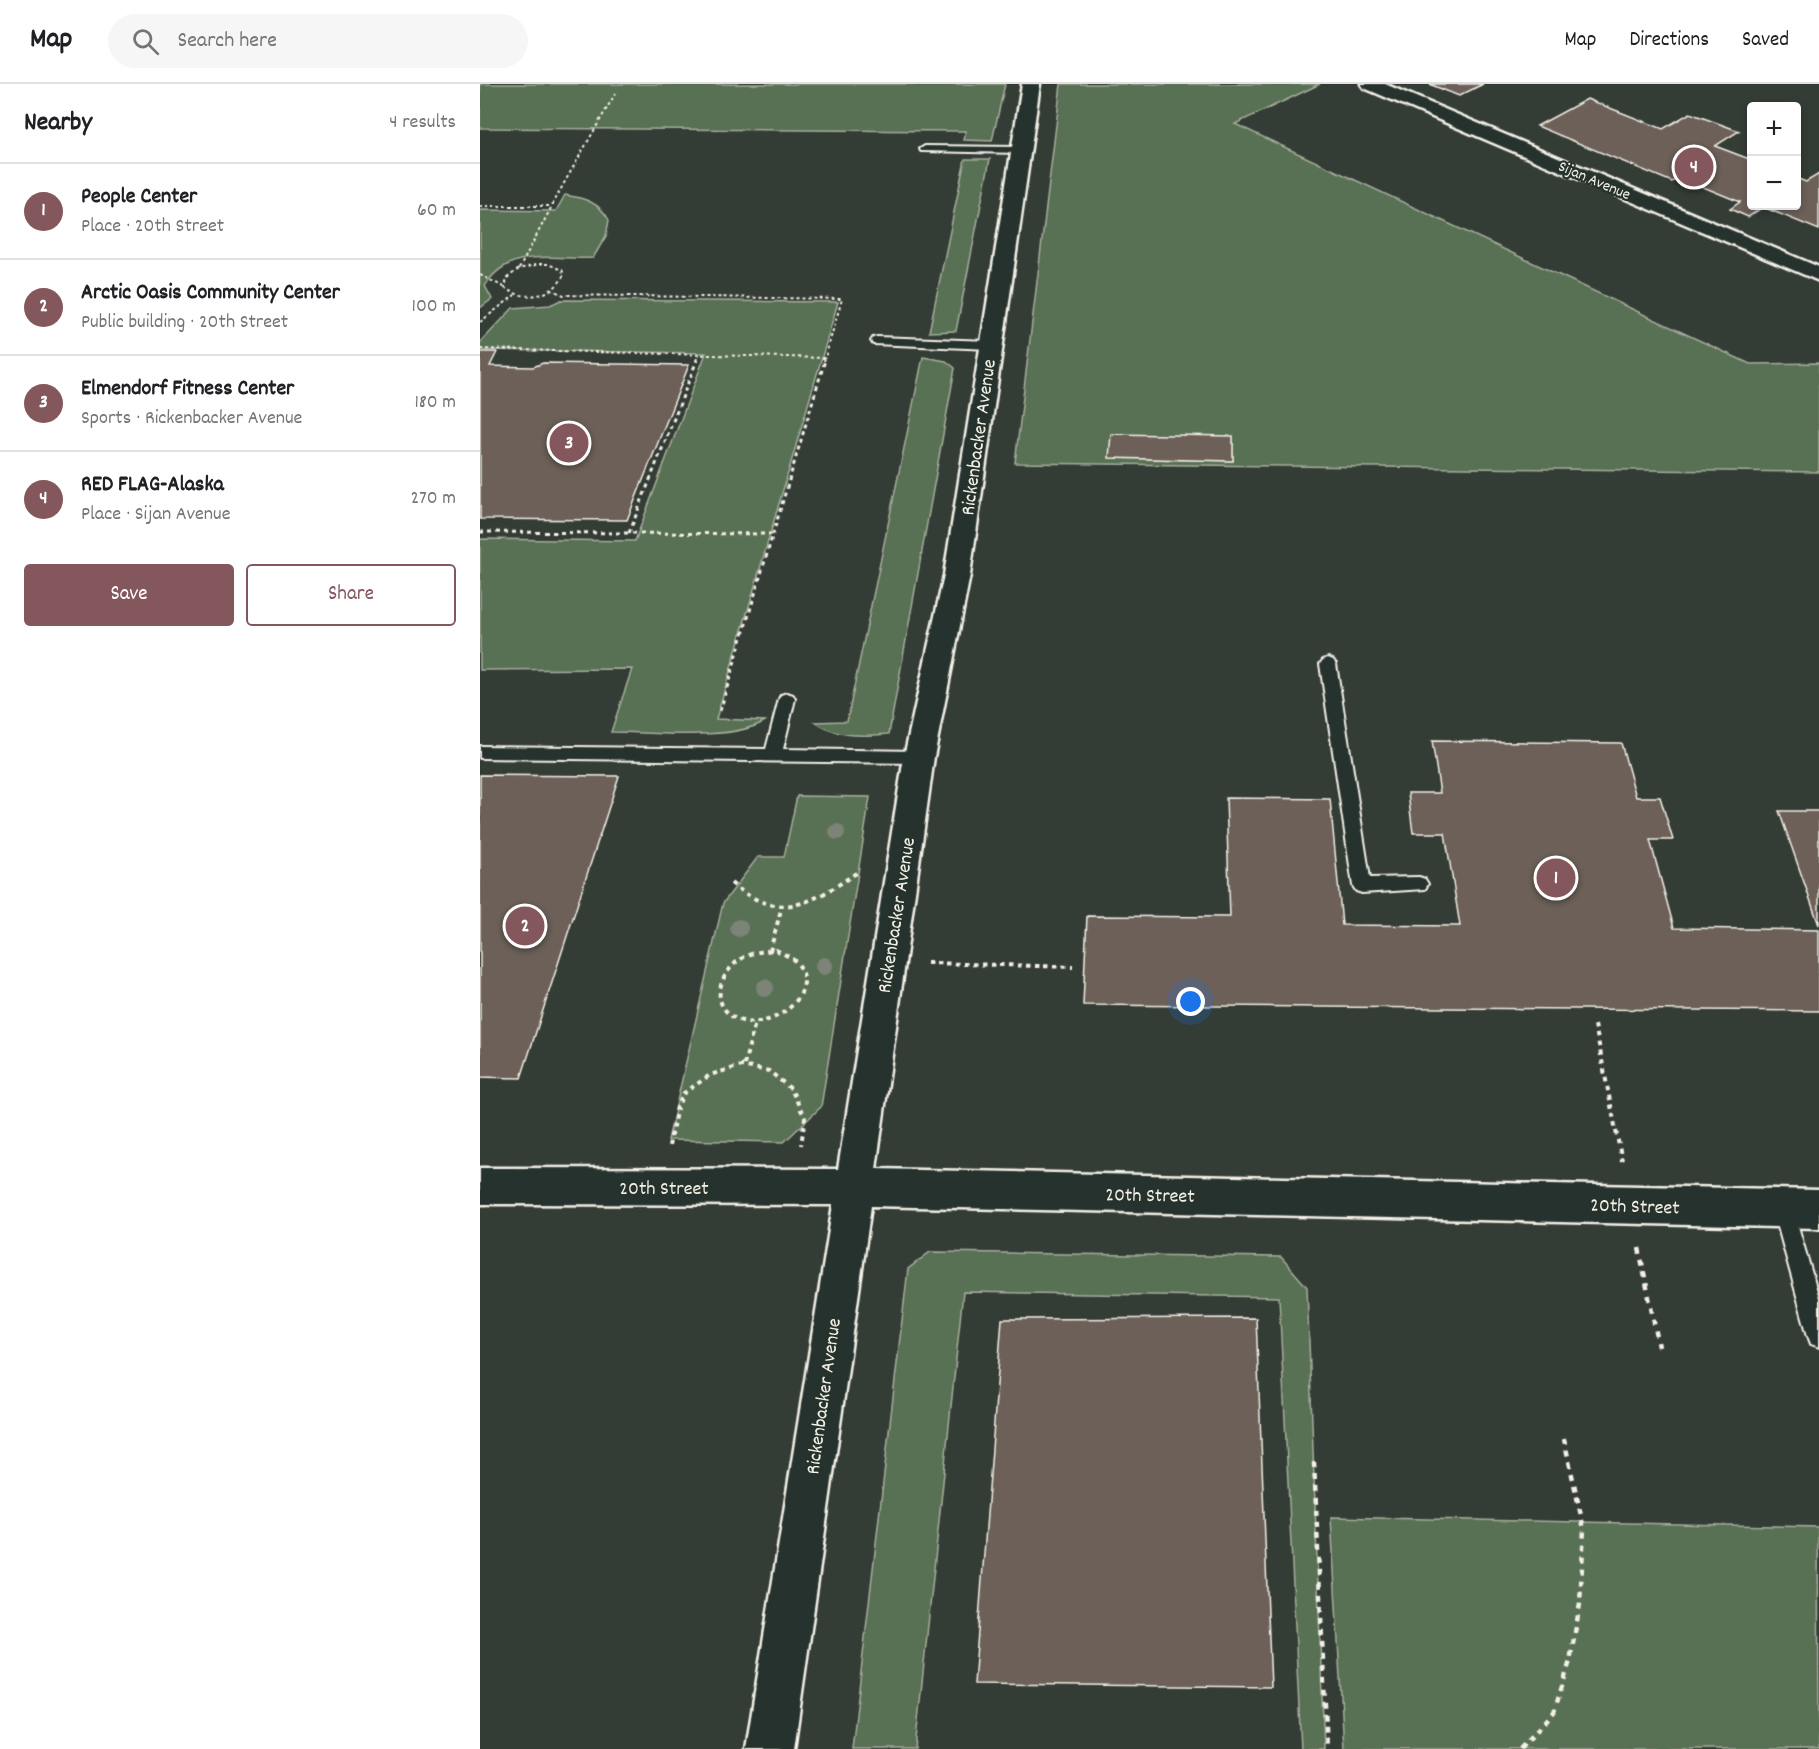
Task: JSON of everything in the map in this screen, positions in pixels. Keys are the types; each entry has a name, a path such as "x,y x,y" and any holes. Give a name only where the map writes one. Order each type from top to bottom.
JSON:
{"street":[{"name":"Rickenbacker Avenue","path":"770,1749 919,757 957,575 1031,84"},
{"name":"Sijan Avenue","path":"1371,84 1819,274"},
{"name":"20th Street","path":"480,1186 853,1187 1801,1209"}],"lane":[{"path":"925,149 1020,150"},
{"path":"877,341 990,345"},
{"path":"1328,664 1362,886 1419,884"},
{"path":"773,755 787,699"},
{"path":"480,752 919,757"},
{"path":"1801,1209 1819,1336"}],"path":[{"path":"505,288 507,278 519,269 615,94"},
{"path":"480,206 552,206"},
{"path":"480,275 515,294 534,295 552,290 563,280 562,270 549,264 519,269"},
{"path":"552,290 564,295 842,299 720,711"},
{"path":"480,322 515,294"},
{"path":"480,349 825,358"},
{"path":"629,533 698,356"},
{"path":"480,532 773,534"},
{"path":"731,883 744,897 761,905 782,906 804,903 827,892 859,871"},
{"path":"770,951 782,906"},
{"path":"770,951 789,955 798,962 803,973 804,985 800,997 782,1015 755,1023 731,1016 723,1008 720,986 725,973 747,955 770,951"},
{"path":"887,962 1073,967"},
{"path":"744,1065 755,1023"},
{"path":"659,1187 681,1097 698,1081 736,1065 756,1065 771,1071 791,1087 806,1120 792,1187"},
{"path":"1520,1749 1554,1712 1570,1661 1580,1604 1584,1529 1564,1439"},
{"path":"1314,1462 1327,1749"}],"green space":[{"path":"480,84 1005,84 992,141 964,140 966,131 480,128"},
{"path":"1061,84 1320,84 1235,124 1750,364 1819,363 1819,472 1015,463","holes":["1233,437 1233,461 1109,458"]},
{"path":"965,159 990,159 956,331 929,332"},
{"path":"565,195 591,202 601,209 609,220 606,236 593,258 534,258 507,265 495,273 485,286 492,299 480,308 480,210 556,211"},
{"path":"561,300 838,302 716,719 765,721 750,728 712,734 611,732 632,669 480,670 480,539 635,541 706,353 480,350 480,343 513,308 550,305"},
{"path":"923,357 946,361 955,368 889,734 860,735 832,731 815,722 847,721"},
{"path":"797,796 870,797 821,1107 784,1142 668,1140 723,903 758,857 784,857"},
{"path":"930,1252 1281,1257 1307,1287 1324,1749 1301,1749 1279,1297 963,1292 915,1749 852,1749 908,1269"},
{"path":"1331,1517 1818,1527 1819,1749 1344,1749"}],"building":[{"path":"1429,84 1483,84 1459,96"},
{"path":"1587,99 1663,129 1690,113 1739,131 1715,146 1747,158 1747,210 1758,210 1748,217 1730,209 1740,202 1679,177 1672,182 1537,126"},
{"path":"1819,174 1819,230 1770,210 1801,210 1801,180 1806,182"},
{"path":"480,352 497,352 490,366 533,367 543,363 689,365 627,520 480,519"},
{"path":"1111,434 1233,436 1233,461 1109,458"},
{"path":"1432,741 1621,743 1636,797 1660,797 1673,840 1650,840 1674,928 1819,930 1819,1011 1083,1005 1087,916 1230,917 1226,798 1330,799 1342,925 1460,926 1445,833 1413,833 1408,793 1440,793"},
{"path":"480,775 619,776 521,1078 480,1077"},
{"path":"1779,811 1819,811 1819,925"},
{"path":"1256,1318 1271,1687 974,1684 1002,1319"}],"place":[{"name":"RED FLAG-Alaska","path":"1694,167"},
{"name":"Elmendorf Fitness Center","path":"569,443"},
{"name":"People Center","path":"1556,878"},
{"name":"Arctic Oasis Community Center","path":"525,926"}]}
